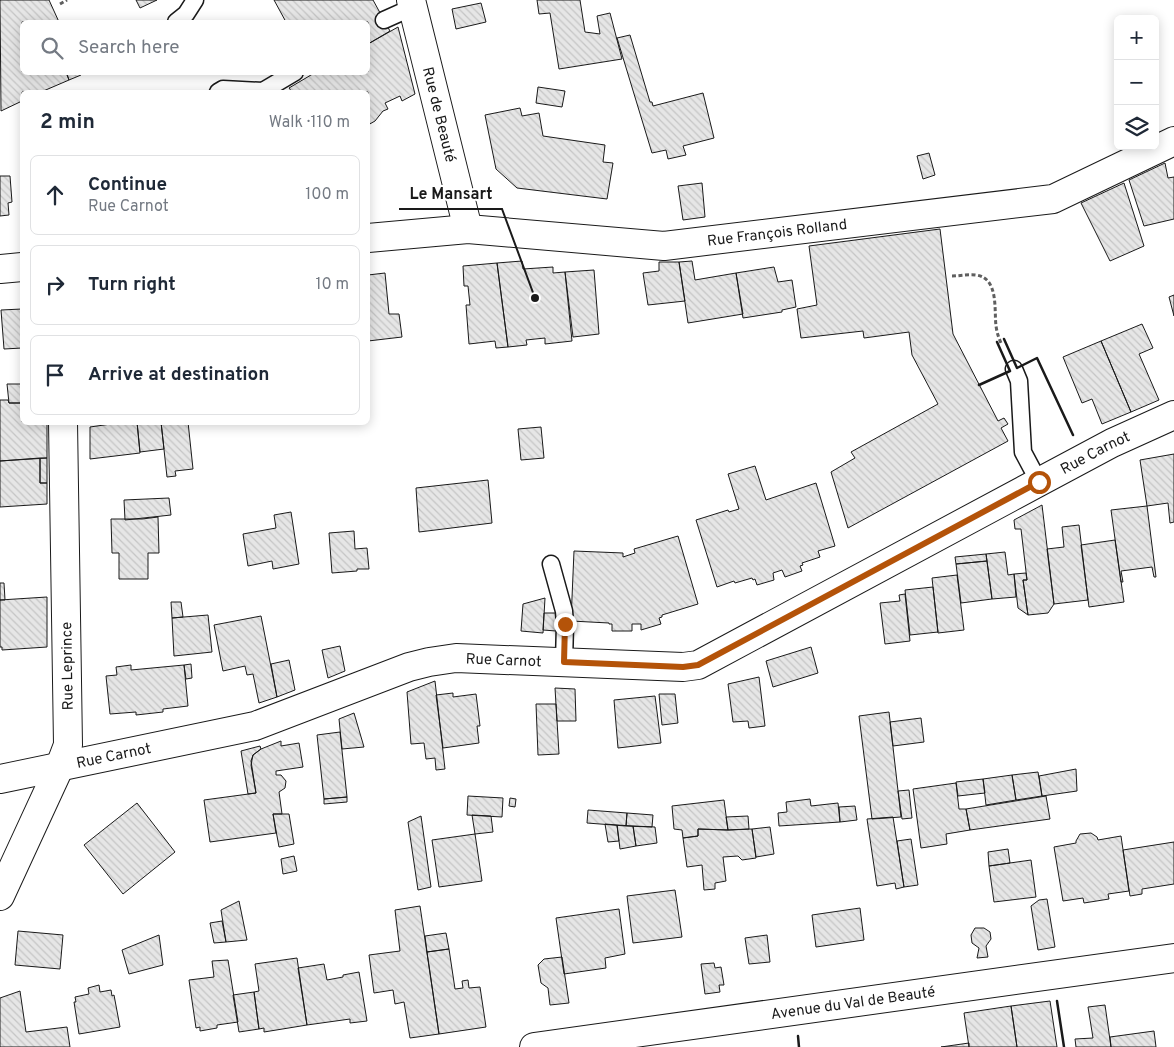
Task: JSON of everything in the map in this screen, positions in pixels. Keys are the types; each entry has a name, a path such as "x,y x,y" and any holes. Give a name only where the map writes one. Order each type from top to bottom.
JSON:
{"street":[{"name":"Rue de Beauté","path":"412,4 468,229"},
{"name":"Rue François Rolland","path":"370,238 468,229 664,246 1053,199 1174,142"},
{"path":"0,269 20,267"},
{"name":"Rue Carnot","path":"0,778 255,726 409,667 429,662 456,658 683,667 698,665 1039,482 1112,444 1174,415"},
{"name":"Rue Leprince","path":"0,896 68,745 63,425"},
{"name":"Avenue du Val de Beauté","path":"534,1047 1174,958"}],"lane":[{"path":"178,20 186,14 195,0"},
{"path":"384,20 412,4"},
{"path":"265,90 290,75"},
{"path":"221,90 243,90"},
{"path":"1014,369 1019,381 1023,452 1039,482"},
{"path":"551,564 564,611 564,662"}],"path":[{"path":"60,4 67,0"},
{"path":"952,276 977,275 991,285 994,292 996,328 1000,341"}],"building":[{"path":"0,0 49,0 58,20 20,20 20,75 67,75 69,80 46,90 20,90 20,102 1,111"},
{"path":"136,0 157,0 140,8"},
{"path":"274,0 373,0 390,31 370,43 370,20 285,20"},
{"path":"537,0 580,0 585,32 600,34 597,16 610,13 622,59 559,69 550,13 539,14"},
{"path":"481,3 486,22 456,29 452,9"},
{"path":"398,27 415,94 402,101 400,96 385,103 388,109 383,111 370,124 370,90 290,90 289,88 311,75 370,75 370,43"},
{"path":"630,35 650,102 652,102 653,106 703,93 714,138 683,146 686,155 668,159 666,150 652,153 617,38"},
{"path":"67,75 81,75 69,80"},
{"path":"538,87 565,91 562,107 536,103"},
{"path":"520,108 522,116 539,113 543,136 605,145 603,162 613,163 607,199 517,188 496,169 485,115"},
{"path":"929,153 935,175 923,179 917,156"},
{"path":"1165,163 1168,178 1174,177 1174,219 1144,226 1129,180"},
{"path":"0,176 10,176 12,202 8,203 9,215 0,216"},
{"path":"702,183 705,217 683,220 678,186"},
{"path":"1124,183 1144,246 1110,261 1081,203"},
{"path":"940,229 953,334 998,421 1004,418 1008,424 1001,428 1008,441 848,528 831,472 855,458 851,452 938,404 912,355 909,332 864,338 863,331 801,338 797,309 817,305 809,246"},
{"path":"522,261 523,269 553,267 553,273 565,272 572,341 545,344 545,338 526,340 527,345 508,347 497,263"},
{"path":"692,261 695,280 736,273 743,314 688,323 679,262"},
{"path":"659,262 679,262 685,301 648,305 643,273 659,271"},
{"path":"497,263 508,347 496,348 495,341 469,344 466,305 470,305 468,286 464,286 463,266"},
{"path":"774,267 778,282 792,280 796,307 782,310 782,312 743,318 736,273"},
{"path":"594,270 599,334 573,337 565,272"},
{"path":"385,273 389,314 399,314 402,337 370,341 370,275"},
{"path":"1174,295 1174,316 1169,297"},
{"path":"20,309 20,348 4,349 1,310"},
{"path":"1142,324 1153,348 1139,354 1159,400 1131,412 1101,341"},
{"path":"1101,341 1131,412 1102,424 1092,399 1082,403 1063,357"},
{"path":"7,384 20,384 20,403 9,403"},
{"path":"0,400 8,400 9,403 20,403 20,425 47,425 47,458 0,461"},
{"path":"137,425 140,453 90,459 90,427"},
{"path":"137,425 161,425 164,449 140,452"},
{"path":"161,425 188,425 193,469 175,471 176,476 167,477"},
{"path":"541,427 544,458 521,460 518,429"},
{"path":"1174,454 1174,522 1170,523 1168,503 1147,506 1140,460"},
{"path":"40,458 47,458 47,483 40,483"},
{"path":"40,458 40,483 47,483 47,504 0,507 0,461"},
{"path":"755,466 766,500 816,483 835,546 818,551 820,557 802,563 803,565 800,566 802,571 785,577 782,570 773,573 774,580 757,585 755,579 753,580 752,578 735,583 734,581 717,587 696,520 728,510 729,512 739,509 728,474"},
{"path":"488,480 492,523 419,532 416,488"},
{"path":"169,498 171,515 125,520 124,500"},
{"path":"1042,505 1054,604 1048,613 1028,615 1023,580 1027,580 1021,529 1015,529 1014,520"},
{"path":"1147,506 1156,577 1154,577 1152,567 1121,571 1123,582 1121,582 1111,510"},
{"path":"291,512 299,564 273,569 272,561 248,566 243,534 276,528 274,515"},
{"path":"158,517 159,553 148,553 148,579 119,579 119,553 112,553 111,519"},
{"path":"1079,525 1088,600 1054,604 1047,549 1064,547 1062,527"},
{"path":"354,531 355,549 367,548 369,569 332,573 329,533"},
{"path":"678,536 698,604 662,615 659,618 661,624 641,630 641,624 632,624 632,631 612,631 612,624 609,623 571,621 574,551 623,553 623,557 635,553 634,549"},
{"path":"1115,540 1124,602 1089,607 1081,545"},
{"path":"1005,552 1008,575 1014,574 1016,597 992,599 986,554"},
{"path":"986,554 987,561 956,564 955,557"},
{"path":"987,561 992,599 961,603 956,564"},
{"path":"1026,573 1027,580 1023,580 1028,615 1018,608 1014,574"},
{"path":"957,575 964,630 938,633 932,578"},
{"path":"0,583 4,583 5,600 0,600"},
{"path":"933,587 938,632 910,635 905,590"},
{"path":"905,594 910,641 885,644 880,603 900,601 899,595"},
{"path":"47,597 47,647 2,650 2,647 0,647 0,600"},
{"path":"545,598 543,633 521,631 523,604"},
{"path":"171,602 181,602 183,617 172,618"},
{"path":"544,613 557,613 556,631 543,630"},
{"path":"208,615 212,652 174,656 172,618"},
{"path":"261,616 277,697 259,703 253,674 247,675 245,666 223,671 214,625"},
{"path":"340,646 345,671 328,678 322,650"},
{"path":"811,647 818,673 773,687 766,661"},
{"path":"289,660 295,690 277,697 271,664"},
{"path":"191,664 192,678 186,679 184,665"},
{"path":"131,665 131,670 184,665 188,706 163,709 163,712 136,715 136,712 110,714 106,676 117,675 116,667"},
{"path":"759,677 765,726 749,728 748,721 733,722 728,684"},
{"path":"435,681 445,769 436,770 435,758 426,759 424,743 411,744 407,692"},
{"path":"555,688 575,689 576,721 557,721"},
{"path":"453,693 453,697 476,694 480,726 477,726 479,743 443,748 436,695"},
{"path":"659,694 675,694 678,723 662,725"},
{"path":"655,696 661,743 618,748 614,700"},
{"path":"536,704 556,704 559,754 538,755"},
{"path":"889,712 901,817 872,819 859,716"},
{"path":"354,713 364,747 342,749 339,719"},
{"path":"921,718 924,742 893,746 890,722"},
{"path":"340,732 347,797 324,799 317,735"},
{"path":"281,741 281,746 299,743 303,767 276,771 276,775 281,775 286,781 285,788 279,792 282,814 273,814 276,833 210,842 204,800 256,793 251,765 253,755 261,749"},
{"path":"260,746 261,749 253,755 251,761 256,793 248,794 241,751"},
{"path":"1076,769 1077,791 1042,796 1039,776"},
{"path":"1038,772 1042,796 1016,800 1012,775"},
{"path":"1012,775 1016,800 986,805 983,779"},
{"path":"983,779 985,793 958,796 956,782"},
{"path":"956,783 959,809 966,809 970,830 946,834 947,844 921,848 913,789"},
{"path":"909,790 912,818 902,819 898,791"},
{"path":"468,796 503,798 502,817 467,815"},
{"path":"1046,796 1050,819 970,830 966,809"},
{"path":"347,797 347,802 324,804 324,799"},
{"path":"510,798 516,799 515,807 509,806"},
{"path":"810,799 811,806 838,803 840,822 779,826 778,813 787,812 786,802"},
{"path":"724,800 728,830 698,829 698,836 683,838 682,830 674,829 672,806"},
{"path":"137,803 175,852 123,894 84,845"},
{"path":"855,806 857,820 840,822 839,807"},
{"path":"588,810 627,813 626,826 587,823"},
{"path":"627,813 653,815 652,827 626,826"},
{"path":"273,814 289,814 294,844 279,847"},
{"path":"472,815 491,816 493,832 475,834"},
{"path":"421,816 431,887 418,890 408,822"},
{"path":"748,816 749,829 728,830 726,817"},
{"path":"893,817 904,887 896,889 895,883 877,886 867,819"},
{"path":"605,824 617,825 619,841 608,842"},
{"path":"617,825 633,826 636,846 620,849"},
{"path":"633,826 655,827 657,843 636,846"},
{"path":"770,827 774,854 756,857 752,829"},
{"path":"698,829 752,829 756,858 742,860 738,856 723,857 726,881 715,883 715,889 704,890 702,865 687,867 683,838 698,836"},
{"path":"1091,833 1098,840 1121,836 1129,891 1108,894 1109,899 1084,903 1083,898 1063,901 1054,847 1076,843 1080,834"},
{"path":"475,834 482,881 439,887 432,840"},
{"path":"911,839 918,885 904,887 897,841"},
{"path":"1174,842 1174,884 1142,889 1142,894 1130,896 1123,850"},
{"path":"1008,849 1010,863 989,866 988,852"},
{"path":"294,856 297,871 283,874 281,859"},
{"path":"1031,860 1036,897 994,902 989,866"},
{"path":"675,890 682,937 633,943 627,896"},
{"path":"1047,899 1055,947 1038,950 1031,906 1039,900"},
{"path":"239,901 247,940 226,942 221,910"},
{"path":"420,906 439,1034 410,1038 404,1002 395,1004 393,990 374,993 369,955 400,951 395,910"},
{"path":"860,908 864,940 816,947 812,915"},
{"path":"619,909 625,954 605,958 606,968 564,974 556,918"},
{"path":"222,921 226,942 214,943 210,923"},
{"path":"975,928 984,928 990,932 991,939 986,946 988,957 977,958 979,948 972,943 971,935"},
{"path":"18,931 63,935 60,969 15,965"},
{"path":"446,933 449,949 427,952 425,936"},
{"path":"159,935 163,965 129,974 122,950"},
{"path":"767,935 770,962 749,964 745,938"},
{"path":"449,949 455,989 463,988 462,981 468,980 469,988 480,987 486,1027 439,1034 427,952"},
{"path":"562,957 569,1003 550,1005 548,988 541,983 538,965 544,959"},
{"path":"297,958 307,1025 264,1032 264,1028 259,1029 254,992 259,991 255,964"},
{"path":"228,960 238,1022 217,1025 217,1028 200,1031 200,1027 196,1028 189,980 214,977 212,961"},
{"path":"714,963 715,968 721,967 724,985 719,985 720,992 705,994 701,964"},
{"path":"324,964 327,980 359,972 367,1021 350,1023 350,1019 307,1025 298,968"},
{"path":"99,985 100,992 111,990 112,996 114,995 120,1027 79,1034 74,1002 76,1002 75,997 89,994 88,988"},
{"path":"20,991 26,1032 67,1027 70,1047 0,1047 0,998"},
{"path":"254,992 259,1029 239,1032 233,995"},
{"path":"1050,1001 1057,1047 1017,1047 1011,1006"},
{"path":"1105,1005 1111,1047 1076,1047 1075,1039 1093,1038 1088,1007"},
{"path":"1011,1006 1017,1047 969,1047 964,1013"},
{"path":"1154,1031 1156,1047 1111,1047 1110,1037"},
{"path":"969,1043 969,1047 941,1047"}],"wall":[{"path":"1004,339 1017,368 1037,358 1073,435"},
{"path":"979,385 1010,371 997,342"},
{"path":"1057,1001 1064,1047"},
{"path":"798,1036 799,1047"}],"place":[{"name":"Le Mansart","path":"535,298"}],"route":[{"path":"565,624 564,662 683,667 698,665 1039,482"}]}
